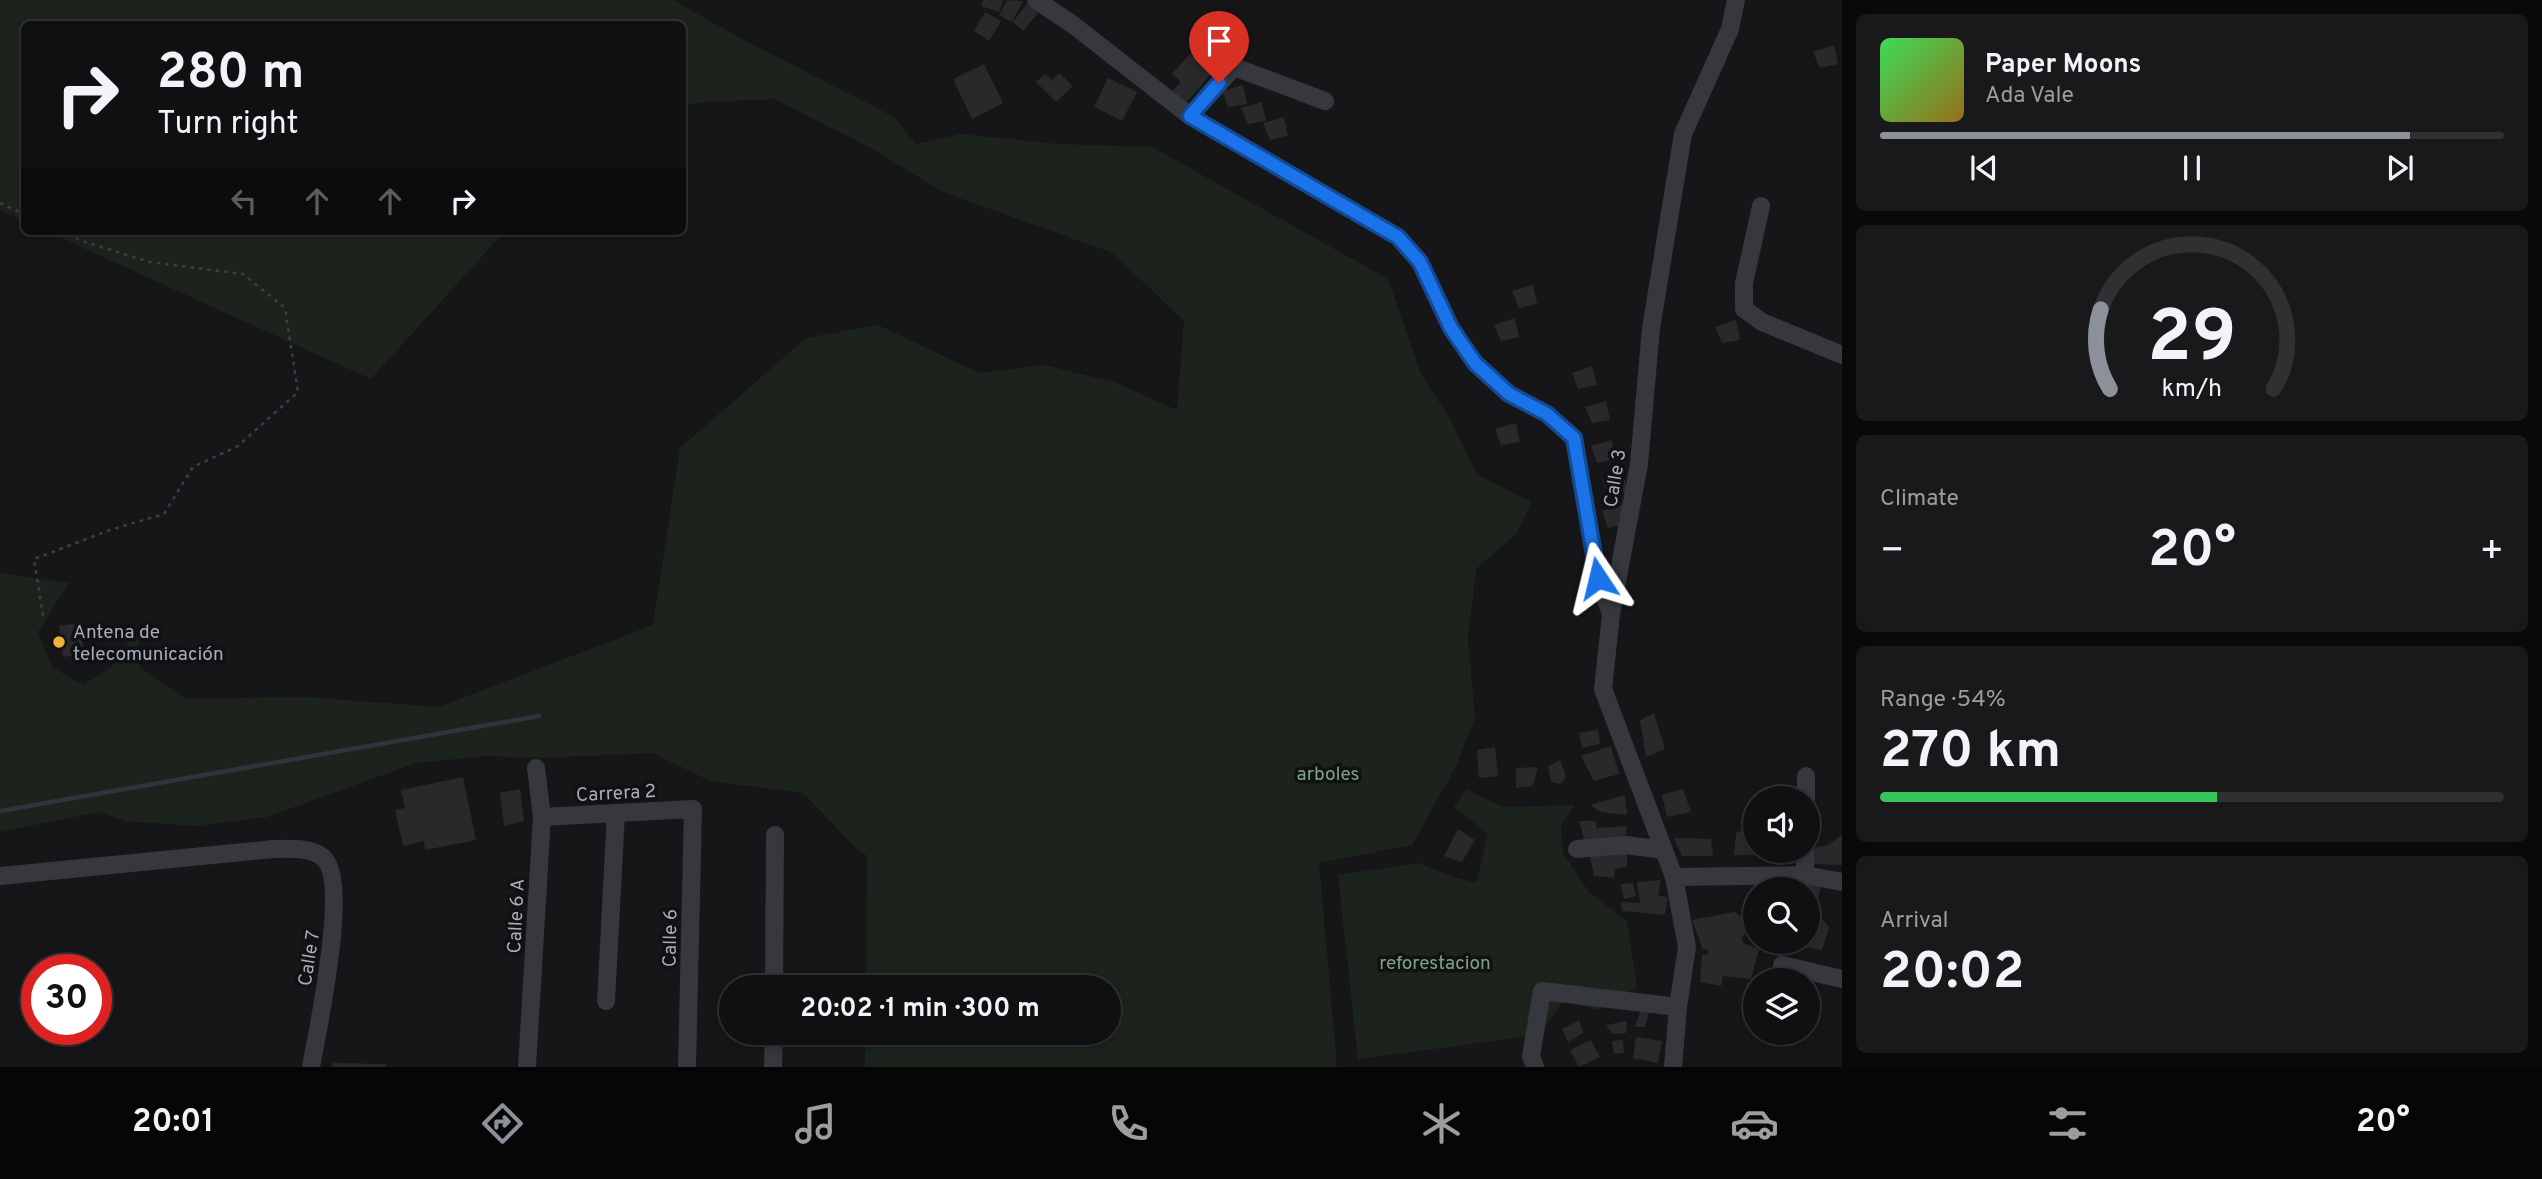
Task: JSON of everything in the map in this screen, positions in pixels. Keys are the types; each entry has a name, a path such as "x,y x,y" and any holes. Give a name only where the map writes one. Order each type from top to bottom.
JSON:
{"street":[{"path":"1036,0 1072,24 1190,116 1398,237 1420,262 1451,328 1475,363 1509,394 1547,414 1574,438 1598,578 1611,614"},
{"name":"Calle 3","path":"1673,1067 1687,947 1674,877 1603,689 1611,614 1639,464 1651,328 1683,134 1730,29 1736,0"},
{"path":"1190,116 1234,67 1325,101"},
{"path":"1761,206 1744,283 1744,309 1762,322 1842,355"},
{"name":"Calle 6 A","path":"527,1067 542,817 536,768"},
{"path":"1806,776 1806,786"},
{"name":"Carrera 2","path":"542,817 693,809"},
{"name":"Calle 6","path":"687,1067 693,809"},
{"path":"606,1001 616,813"},
{"path":"774,975 775,835"},
{"path":"1577,849 1626,845 1664,850"},
{"name":"Calle 7","path":"0,876 274,849 303,849 323,857 333,872 334,927 311,1067"},
{"path":"1805,863 1805,875"},
{"path":"1674,877 1805,875 1842,881"},
{"path":"1782,965 1842,979"},
{"path":"1535,1067 1531,1056 1542,991 1678,1007"},
{"path":"773,1067 774,1045"}],"path":[{"path":"0,203 21,213"},
{"path":"43,616 34,559 110,530 164,514 193,467 238,446 298,392 285,308 243,274 150,261 69,235"}],"green space":[{"name":"arboles","path":"0,0 673,0 738,37 894,117 916,144 961,134 1059,144 1152,147 1388,279 1421,374 1450,419 1477,474 1531,502 1517,533 1476,569 1468,638 1475,718 1456,766 1412,845 1319,863 1337,1067 865,1067 865,1045 1121,1045 1121,975 866,975 867,856 803,793 710,781 653,753 541,758 487,756 416,763 267,817 194,826 126,821 99,812 0,832 0,573 69,583 38,632 52,667 83,685 112,667 138,627 139,667 187,699 306,697 439,707 653,625 680,448 806,338 878,325 979,373 1045,365 1114,382 1177,410 1184,321 1113,253 943,192 873,149 774,99 686,106 686,21 21,21 21,220 0,209"},
{"path":"55,235 501,235 371,379"},
{"name":"reforestacion","path":"1466,789 1503,807 1575,805 1561,825 1563,853 1589,892 1627,921 1637,987 1598,1010 1563,1001 1539,1035 1358,1059 1338,875 1419,863 1476,883 1488,834 1454,807"}],"building":[{"path":"983,0 1003,0 999,12 981,6"},
{"path":"1007,0 1023,1 1012,22 999,15"},
{"path":"1027,4 1038,13 1023,31 1013,22"},
{"path":"985,12 1001,21 989,41 974,31"},
{"path":"1834,45 1838,64 1820,68 1813,52"},
{"path":"1190,54 1211,74 1186,103 1172,91 1181,82 1172,74"},
{"path":"984,64 1003,103 972,119 953,79"},
{"path":"1059,73 1073,86 1056,102 1036,82 1045,74 1052,80"},
{"path":"1108,78 1137,92 1122,121 1094,107"},
{"path":"1243,85 1247,104 1228,107 1222,91"},
{"path":"1262,102 1266,121 1248,124 1241,108"},
{"path":"1284,117 1288,136 1270,140 1263,123"},
{"path":"1533,285 1537,304 1519,308 1512,291"},
{"path":"1515,318 1519,337 1501,341 1494,325"},
{"path":"1736,320 1740,340 1722,343 1715,327"},
{"path":"1592,366 1597,385 1578,389 1572,373"},
{"path":"1606,401 1610,420 1592,423 1585,407"},
{"path":"1516,423 1520,442 1501,445 1495,429"},
{"path":"1612,440 1615,459 1597,463 1591,446"},
{"path":"1623,472 1627,491 1608,495 1602,479"},
{"path":"1622,505 1627,524 1608,528 1602,511"},
{"path":"80,623 84,654 63,657 59,626"},
{"path":"1654,713 1665,749 1646,757 1640,720"},
{"path":"1598,730 1600,744 1582,748 1579,733"},
{"path":"1611,746 1619,774 1594,781 1581,756"},
{"path":"1495,747 1498,776 1479,778 1477,750"},
{"path":"1560,760 1566,776 1561,784 1551,782 1548,766"},
{"path":"1538,767 1533,786 1516,788 1516,768"},
{"path":"463,777 476,840 425,850 424,841 403,846 395,810 405,808 401,790"},
{"path":"520,789 524,821 504,826 500,793"},
{"path":"1683,789 1691,812 1667,817 1662,795"},
{"path":"1625,795 1627,815 1601,812 1590,805"},
{"path":"1579,821 1595,821 1597,828 1627,826 1625,841 1584,840"},
{"path":"1458,829 1475,840 1462,862 1444,856"},
{"path":"1743,830 1743,855 1734,855 1736,833"},
{"path":"1842,835 1842,865 1808,864 1820,863 1820,847 1828,845"},
{"path":"1674,838 1711,839 1713,856 1682,856"},
{"path":"1627,850 1627,867 1615,869 1614,878 1594,876 1589,852"},
{"path":"1661,880 1658,896 1668,897 1665,915 1622,911 1621,902 1640,903 1637,882"},
{"path":"1633,883 1636,896 1624,899 1621,884"},
{"path":"1735,912 1743,918 1743,954 1758,954 1754,968 1743,968 1743,978 1723,976 1721,986 1700,982 1702,955 1708,954 1707,949 1703,950 1692,920"},
{"path":"1820,916 1829,927 1820,950"},
{"path":"1642,1006 1650,1008 1645,1027 1635,1027"},
{"path":"1579,1020 1583,1033 1568,1042 1562,1029"},
{"path":"1627,1021 1626,1033 1612,1034 1606,1025"},
{"path":"1636,1037 1662,1041 1658,1063 1633,1058"},
{"path":"1591,1040 1600,1057 1579,1067 1570,1050"},
{"path":"1623,1040 1624,1053 1614,1054 1612,1041"},
{"path":"333,1063 386,1064 386,1067 332,1067"}],"waterway":[{"path":"0,811 539,716"}],"place":[{"name":"Antena de telecomunicación","path":"59,642"}],"route":[{"path":"1219,83 1190,116 1398,237 1420,262 1451,328 1475,363 1509,394 1547,414 1574,438 1598,578"}]}
